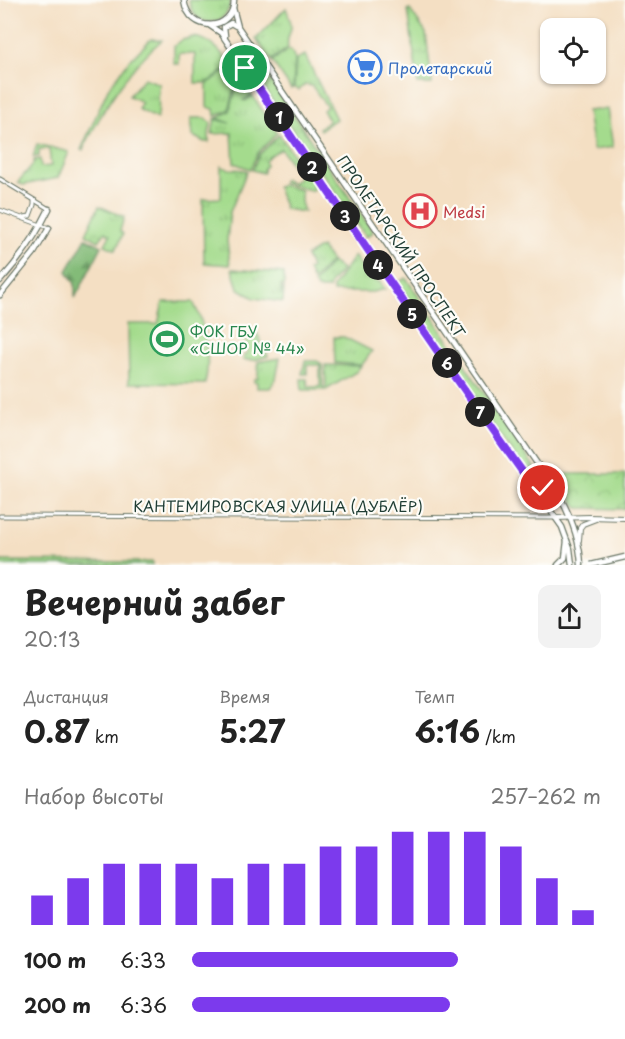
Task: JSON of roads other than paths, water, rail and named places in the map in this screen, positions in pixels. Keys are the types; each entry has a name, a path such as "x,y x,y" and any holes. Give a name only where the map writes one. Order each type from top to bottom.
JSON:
{"main road":[{"name":"ПРОЛЕТАРСКИЙ ПРОСПЕКТ","path":"184,0 189,16 201,25 209,25 221,33 392,286 555,518 567,539 572,565"},
{"name":"ПРОЛЕТАРСКИЙ ПРОСПЕКТ","path":"234,3 238,27 547,477 571,517 579,542 581,565"},
{"path":"209,25 225,19 234,3"},
{"path":"225,39 224,27 231,23 238,27"},
{"path":"0,280 25,251 49,209"},
{"path":"0,294 34,253 49,228"},
{"path":"558,565 565,558 567,539"},
{"path":"591,565 625,557"}],"street":[{"path":"0,179 49,209"},
{"path":"23,218 30,216 34,201"},
{"path":"0,210 49,228"},
{"path":"0,286 3,288 7,286"},
{"path":"534,488 543,488 547,477"},
{"name":"КАНТЕМИРОВСКАЯ УЛИЦА (ДУБЛЁР)","path":"0,516 555,518"},
{"path":"555,518 625,518"},
{"path":"579,542 580,528 583,524 602,518"}],"place":[{"name":"Пролетарский","path":"365,67"},
{"name":"Medsi","path":"420,211"},
{"name":"ФОК ГБУ «СШОР № 44»","path":"167,339"}]}
